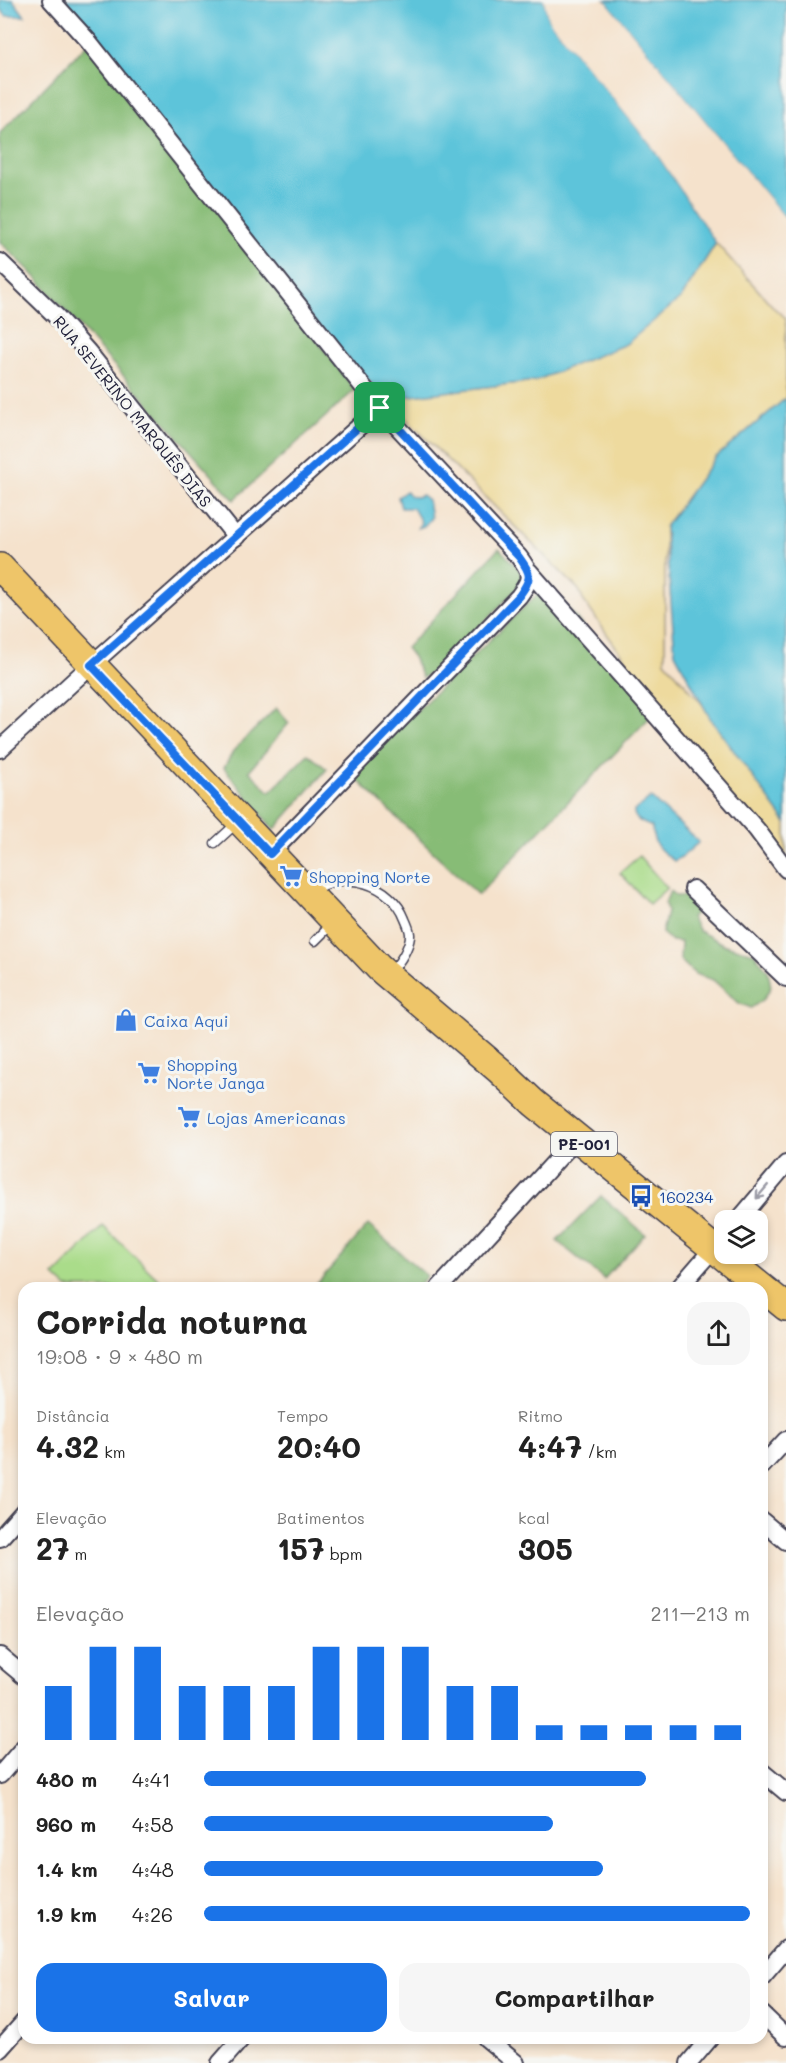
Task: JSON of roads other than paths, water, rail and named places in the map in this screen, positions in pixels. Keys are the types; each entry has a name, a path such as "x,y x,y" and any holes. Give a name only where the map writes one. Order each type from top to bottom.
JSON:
{"main road":[{"name":"PE-001","path":"0,567 238,821 388,975 577,1138 714,1239"},
{"name":"PE-001","path":"741,1264 760,1282"},
{"name":"PE-001","path":"768,1290 786,1307"}],"street":[{"path":"51,0 96,52 380,408 519,557 757,830 786,869"},
{"name":"RUA SEVERINO MARQUÊS DIAS","path":"0,262 57,317 88,352 236,537"},
{"path":"0,749 380,408"},
{"path":"270,854 519,596 529,582 529,571"},
{"path":"693,888 786,978"},
{"path":"445,1282 577,1138"},
{"path":"747,1210 786,1164"},
{"path":"684,1282 714,1249"},
{"path":"768,1460 786,1440"},
{"path":"0,1538 18,1518"},
{"path":"768,1526 786,1541"},
{"path":"0,1656 18,1671"},
{"path":"0,1775 18,1754"},
{"path":"768,1777 786,1792"},
{"path":"768,1970 786,1949"},
{"path":"768,2020 786,2037"},
{"path":"0,2049 18,2029"},
{"path":"227,2060 238,2044"},
{"path":"493,2044 516,2063"},
{"path":"689,2063 705,2044"}],"lane":[{"path":"215,843 238,821"},
{"path":"309,895 322,885 341,879 376,886 401,908 411,934 403,958 388,975"},
{"path":"315,940 334,921"}],"water":[{"path":"0,0 13,0 25,16 6,16 0,8"},
{"path":"55,0 544,0 548,19 651,145 716,243 681,298 626,344 535,381 386,399 316,324"},
{"path":"605,0 786,0 786,219"},
{"path":"786,398 786,823 710,718 675,653 665,527 715,458"},
{"path":"406,491 411,496 422,495 428,500 431,518 424,526 418,528 421,522 413,508 401,508 398,497"},
{"path":"651,798 699,842 674,861 658,847 652,827 640,821 634,814 634,811"}],"place":[{"name":"Shopping Norte","path":"291,876"},
{"name":"Caixa Aqui","path":"126,1020"},
{"name":"Shopping Norte Janga","path":"149,1073"},
{"name":"Lojas Americanas","path":"189,1117"},
{"name":"160234","path":"641,1196"}]}
